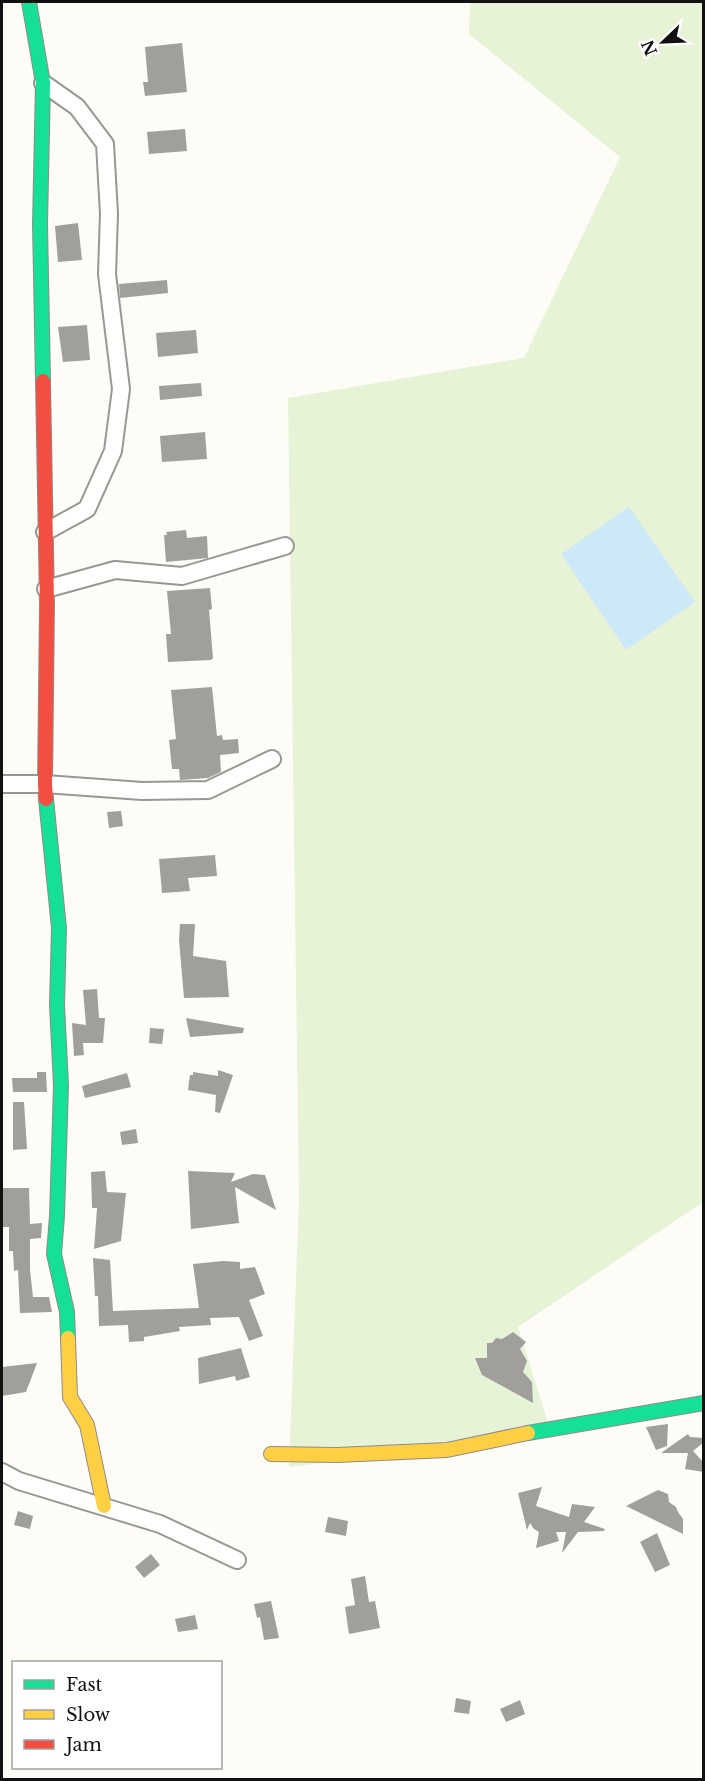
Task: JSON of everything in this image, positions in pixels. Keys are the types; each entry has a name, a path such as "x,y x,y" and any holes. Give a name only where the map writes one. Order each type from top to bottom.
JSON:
{"street":[{"path":"29,2 43,83 40,224 46,589 45,784 59,927 57,1005 61,1085 54,1254 67,1312 70,1397 87,1425 104,1506"},
{"path":"43,83 77,106 105,144 109,213 107,274 122,389 113,451 87,509 45,532"},
{"path":"46,589 115,570 182,576 285,546"},
{"path":"2,784 45,784 142,791 208,790 272,759"},
{"path":"272,1454 337,1455 447,1450 560,1427 704,1403"},
{"path":"2,1472 19,1481 160,1524 237,1560"}],"green space":[{"path":"470,2 703,2 703,1202 518,1327 549,1426 393,1454 289,1467 299,1199 288,398 524,358 620,157 469,34"}],"water":[{"path":"629,507 695,602 626,650 561,554"}],"building":[{"path":"182,43 187,92 145,96 143,82 148,82 145,47"},
{"path":"185,129 187,151 149,154 147,132"},
{"path":"78,223 82,260 58,262 55,226"},
{"path":"167,280 168,293 120,298 119,284"},
{"path":"87,325 90,360 63,362 58,327"},
{"path":"196,330 198,353 158,357 156,333"},
{"path":"201,383 202,396 160,400 159,386"},
{"path":"205,432 207,459 162,462 160,436"},
{"path":"186,530 187,538 207,536 208,558 166,562 164,535 167,535 166,532"},
{"path":"210,588 212,609 209,610 213,658 211,660 168,662 166,634 171,634 167,591"},
{"path":"212,687 217,736 222,735 223,740 238,739 239,753 220,755 221,772 208,778 180,780 179,769 172,769 169,740 176,739 171,690"},
{"path":"121,811 123,826 109,828 107,812"},
{"path":"215,855 217,876 188,878 190,891 162,893 159,859"},
{"path":"180,924 195,924 193,956 226,961 229,997 184,998 179,940"},
{"path":"97,989 99,1018 105,1018 103,1043 83,1043 84,1055 74,1056 72,1023 86,1025 83,990"},
{"path":"186,1018 244,1028 243,1033 190,1037"},
{"path":"150,1028 164,1029 162,1044 149,1043"},
{"path":"218,1070 233,1075 220,1113 215,1112 216,1095 188,1090 190,1075 193,1075 193,1072 218,1076"},
{"path":"37,1072 46,1072 47,1092 13,1092 12,1078 37,1078"},
{"path":"127,1073 131,1087 85,1098 82,1086"},
{"path":"13,1102 24,1102 27,1149 13,1150"},
{"path":"136,1129 138,1143 122,1145 120,1132"},
{"path":"105,1171 107,1192 126,1193 121,1241 94,1249 97,1208 92,1208 91,1172"},
{"path":"188,1171 235,1173 231,1182 253,1174 265,1175 276,1210 235,1187 239,1223 191,1229"},
{"path":"2,1188 29,1188 30,1224 42,1223 41,1238 30,1239 33,1297 49,1297 52,1312 20,1313 18,1270 14,1271 13,1251 9,1251 9,1227 2,1227"},
{"path":"93,1258 110,1260 113,1311 199,1308 193,1264 223,1261 240,1262 240,1269 255,1267 265,1294 249,1300 263,1336 249,1341 239,1317 210,1318 211,1325 179,1327 180,1331 144,1337 144,1341 129,1342 128,1325 99,1326"},
{"path":"513,1332 526,1342 520,1349 527,1361 523,1372 532,1382 533,1403 482,1375 475,1358 487,1358 487,1343 492,1343 496,1338 502,1339"},
{"path":"241,1348 250,1377 236,1381 235,1376 199,1384 198,1358"},
{"path":"37,1363 26,1392 2,1396 2,1367"},
{"path":"668,1424 667,1446 656,1450 646,1427"},
{"path":"688,1434 690,1437 704,1438 704,1442 693,1451 704,1463 704,1472 685,1469 688,1453 661,1453"},
{"path":"542,1487 536,1506 569,1517 572,1504 595,1507 584,1522 605,1529 604,1531 578,1532 562,1553 566,1532 556,1532 559,1541 536,1548 539,1532 530,1523 527,1530 518,1493"},
{"path":"658,1490 668,1494 669,1502 676,1507 683,1519 683,1534 626,1506"},
{"path":"18,1511 33,1516 30,1529 14,1525"},
{"path":"328,1517 348,1521 346,1536 325,1532"},
{"path":"657,1533 670,1565 655,1572 640,1542"},
{"path":"151,1554 160,1565 144,1578 135,1567"},
{"path":"365,1576 369,1602 375,1601 380,1628 349,1634 345,1607 355,1605 351,1579"},
{"path":"271,1601 279,1638 264,1640 260,1617 257,1618 254,1604"},
{"path":"195,1615 198,1629 178,1632 175,1619"},
{"path":"456,1698 471,1701 469,1714 454,1712"},
{"path":"520,1700 525,1714 506,1722 500,1709"}],"traffic: fast":[{"path":"29,2 43,83 40,224 43,381"},
{"path":"46,799 59,928 57,1005 61,1085 54,1254 67,1312 68,1338"},
{"path":"528,1433 704,1403"}],"traffic: slow":[{"path":"68,1338 70,1397 87,1425 104,1506"},
{"path":"271,1454 337,1455 447,1450 528,1433"}],"traffic: jam":[{"path":"43,381 47,604 46,799"}]}
